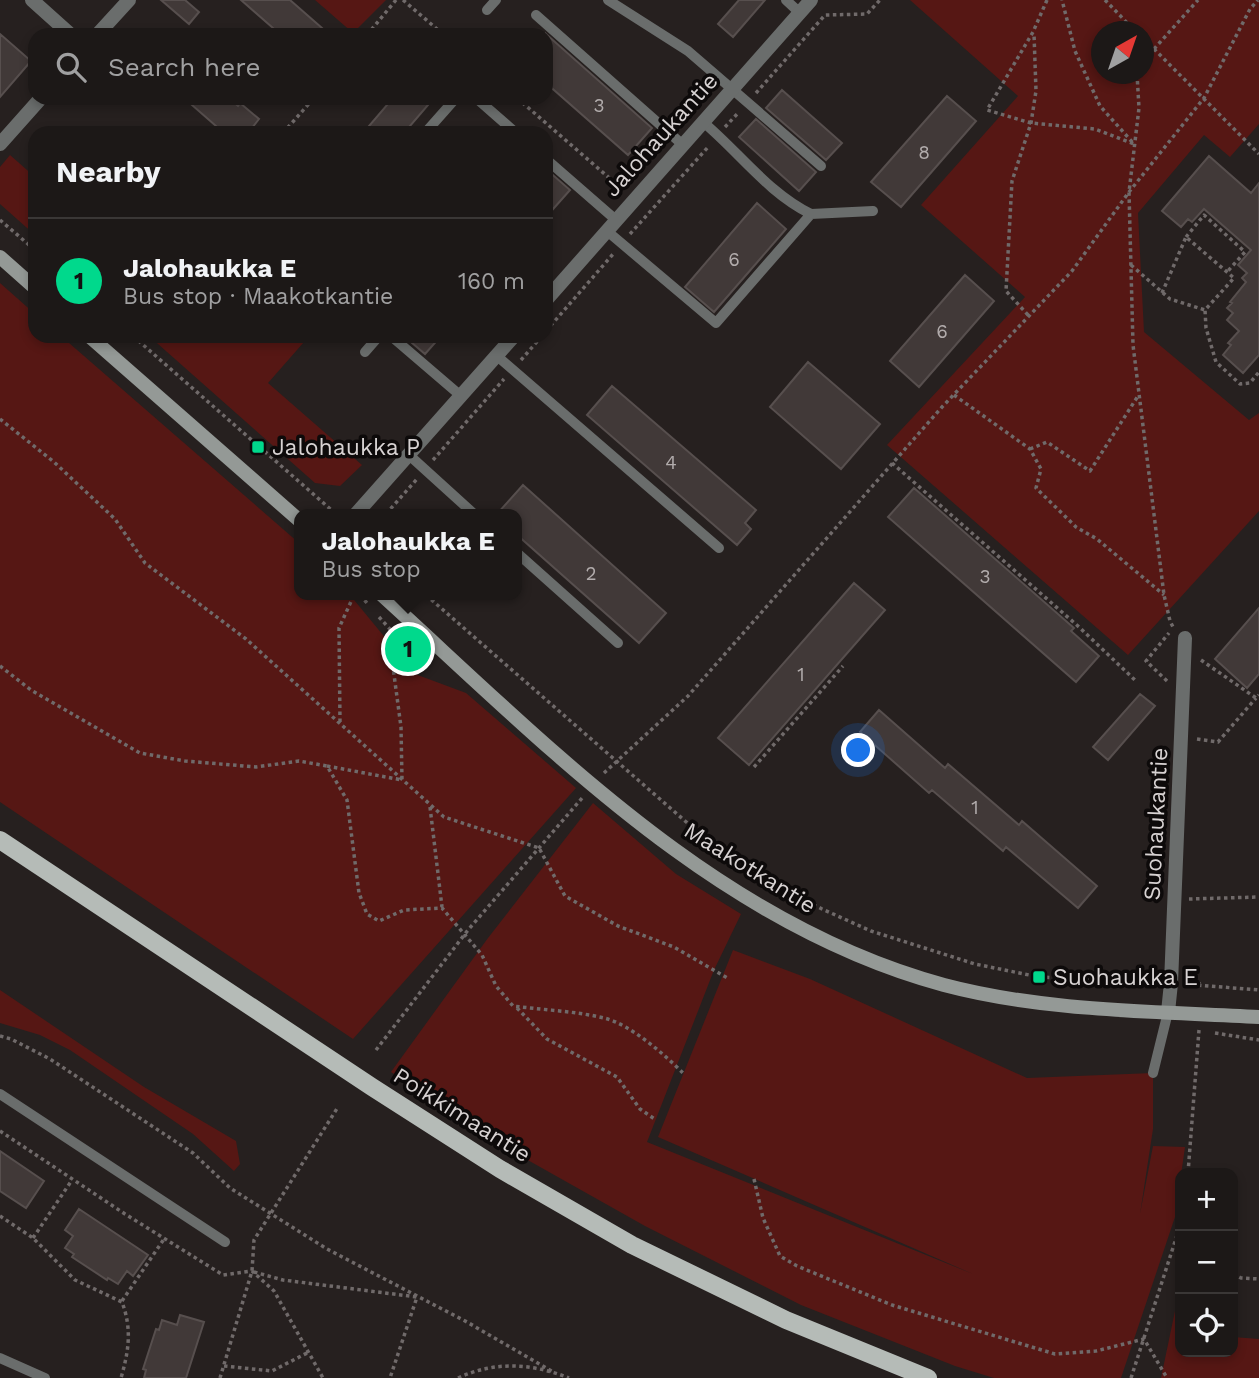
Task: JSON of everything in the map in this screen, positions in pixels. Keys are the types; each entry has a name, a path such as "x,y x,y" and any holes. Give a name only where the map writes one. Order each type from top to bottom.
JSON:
{"main road":[{"name":"Poikkimaantie","path":"0,840 372,1087 512,1176 632,1245 762,1309 929,1378"}],"street":[{"path":"32,0 63,28"},
{"path":"103,28 129,0"},
{"name":"Jalohaukantie","path":"553,292 811,0"},
{"path":"0,144 35,105"},
{"path":"0,257 28,282"},
{"path":"97,343 294,517"},
{"path":"360,509 508,343"},
{"name":"Maakotkantie","path":"387,600 592,786 688,859 772,915 867,960 945,985 1031,1002 1259,1017"},
{"name":"Suohaukantie","path":"1167,1012 1171,983 1185,638"}],"lane":[{"path":"486,10 496,0"},
{"path":"608,0 688,51 821,166"},
{"path":"786,0 800,13"},
{"path":"536,15 551,28"},
{"path":"553,30 683,145"},
{"path":"431,126 450,105"},
{"path":"485,105 508,126"},
{"path":"703,122 795,206 811,214 873,211"},
{"path":"553,166 612,225 622,244 716,323 811,214"},
{"path":"365,352 373,343"},
{"path":"399,343 461,396"},
{"path":"497,356 719,548"},
{"path":"409,455 468,509"},
{"path":"522,557 618,643"},
{"path":"1153,1073 1167,1012"},
{"path":"0,1094 225,1242"},
{"path":"0,1357 45,1378"}],"path":[{"path":"373,28 396,0"},
{"path":"403,0 436,28"},
{"path":"553,323 825,15 867,13 880,0"},
{"path":"1047,0 1033,32 987,110 1031,123 1095,129 1134,144"},
{"path":"1062,0 1075,51 1100,106 1134,144"},
{"path":"1105,0 1125,21"},
{"path":"1198,0 1154,49 1259,153"},
{"path":"376,1050 463,936 614,761 688,696 953,395 1072,271 1129,192 1204,98 1250,9 1258,0"},
{"path":"1029,316 1006,291 1012,181 1031,123 1037,91 1033,32"},
{"path":"1138,84 1139,108 1129,192 1133,345 1164,595 1170,621 1185,638"},
{"path":"289,126 308,105"},
{"path":"525,105 550,126"},
{"path":"553,129 624,190"},
{"path":"1162,293 1186,237 1204,215 1245,252 1227,272"},
{"path":"0,220 28,244"},
{"path":"1186,237 1234,278 1205,310 1206,328 1216,362 1220,369 1240,384 1250,383 1259,372"},
{"path":"1131,265 1170,299 1205,310"},
{"path":"141,343 329,509"},
{"path":"390,509 536,343"},
{"path":"1030,449 1047,442 1090,471 1139,394"},
{"path":"953,395 1030,449 1041,469 1036,488 1076,527 1097,539 1164,595"},
{"path":"0,419 54,461 115,519 145,563 246,639 444,817 539,848 565,896 618,926 674,947 729,979"},
{"path":"892,463 1079,627 1137,682"},
{"path":"340,724 339,628 354,600"},
{"path":"363,600 368,604"},
{"path":"432,600 700,834 775,884 821,909 871,931 975,964 1039,977 1259,990"},
{"path":"376,613 408,649"},
{"path":"400,640 393,667 401,727 402,780"},
{"path":"1196,739 1218,742 1258,696 1201,660"},
{"path":"0,666 31,690 140,753 185,761 256,767 299,761 402,780"},
{"path":"754,768 843,666"},
{"path":"327,766 347,800 359,893 367,914 379,921 404,909 442,908"},
{"path":"430,805 442,908 463,936 482,955 496,986 547,1039 617,1077 640,1109 656,1120"},
{"path":"1187,899 1259,897"},
{"path":"516,1006 606,1018 639,1036 683,1073"},
{"path":"1188,1168 1199,1029 1259,1040"},
{"path":"0,1035 61,1066 193,1153 230,1188 269,1214 327,1249 467,1322 553,1372"},
{"path":"220,1378 251,1271 254,1240 338,1107"},
{"path":"0,1131 72,1180 223,1275 251,1271 283,1280 417,1297"},
{"path":"754,1179 763,1217 780,1256 808,1271 892,1305 1055,1354 1096,1351 1144,1339"},
{"path":"33,1238 72,1180"},
{"path":"0,1216 33,1238 75,1280 122,1301 128,1320 130,1349 121,1378"},
{"path":"1131,1378 1178,1231"},
{"path":"122,1301 164,1239"},
{"path":"251,1271 274,1291 323,1378"},
{"path":"1238,1276 1259,1279"},
{"path":"390,1378 417,1297"},
{"path":"1144,1339 1167,1378"},
{"path":"224,1366 272,1371 309,1352"},
{"path":"458,1378 477,1369 516,1364 569,1378"}],"shaded area":[{"path":"315,0 386,0 358,28 347,28"},
{"path":"910,0 1259,0 1259,124 1230,157 1204,135 1138,213 1144,332 1249,420 1259,413 1259,511 1128,655 887,445 1025,297 921,205 1018,96"},
{"path":"10,155 28,171 28,229 0,204 0,167"},
{"path":"0,283 28,308 28,343 69,343 294,539 294,600 354,600 415,674 466,693 576,788 353,1039 0,802"},
{"path":"157,343 303,343 268,383 362,465 340,486 315,483"},
{"path":"593,803 676,874 741,914 714,970 647,1142 973,1274 658,1137 733,950 810,979 1027,1078 1153,1073 1153,1129 1140,1214 1153,1146 1185,1147 1182,1168 1175,1168 1175,1217 1121,1378 994,1378 955,1366 801,1305 645,1226 517,1154 391,1072 488,938"},
{"path":"0,990 144,1087 236,1141 240,1164 234,1171 193,1134 70,1050 40,1035 0,1023"},
{"path":"1175,1311 1175,1357 1238,1357 1238,1337 1259,1339 1259,1378 1161,1378"}],"building":[{"path":"161,0 185,0 199,12 189,24"},
{"path":"241,0 290,0 322,28 273,28"},
{"path":"739,0 765,0 733,37 718,24"},
{"path":"0,34 28,58 28,64 0,97"},
{"path":"553,40 652,128 628,155 553,89"},
{"path":"782,90 842,143 826,160 766,108"},
{"path":"947,96 976,121 901,207 871,182"},
{"path":"192,105 242,105 259,119 254,126 216,126"},
{"path":"387,105 428,105 410,126 369,126"},
{"path":"756,119 816,172 799,191 739,137"},
{"path":"1209,156 1251,193 1259,183 1259,355 1243,373 1223,355 1231,345 1228,343 1239,331 1227,320 1233,313 1227,308 1246,282 1242,278 1247,273 1238,265 1251,250 1204,209 1192,222 1188,219 1181,227 1162,211"},
{"path":"553,175 570,190 553,209"},
{"path":"757,203 786,229 714,312 685,287"},
{"path":"965,275 994,301 919,387 890,361"},
{"path":"412,343 435,343 425,354"},
{"path":"808,362 880,424 841,469 770,407"},
{"path":"612,386 756,510 745,523 751,529 737,545 587,415"},
{"path":"523,485 666,613 639,643 522,539 522,509 501,509"},
{"path":"914,488 1074,628 1071,631 1099,656 1076,682 888,517"},
{"path":"854,583 885,610 749,765 718,738"},
{"path":"1259,608 1259,674 1247,688 1215,659"},
{"path":"1140,694 1155,706 1108,760 1093,747"},
{"path":"879,710 945,768 948,764 1019,825 1022,821 1097,886 1078,908 1006,847 1003,851 932,790 929,793 860,732"},
{"path":"0,1151 44,1181 26,1208 0,1191"},
{"path":"79,1209 148,1255 133,1276 127,1271 118,1284 108,1278 107,1280 72,1257 74,1254 65,1248 73,1236 65,1230"},
{"path":"180,1315 204,1322 186,1378 144,1378 146,1370 143,1369 156,1329 159,1330 162,1320 177,1325"}],"place":[{"name":"Jalohaukka P","path":"258,447"},
{"name":"Jalohaukka E","path":"408,649"},
{"name":"Suohaukka E","path":"1039,977"}]}
